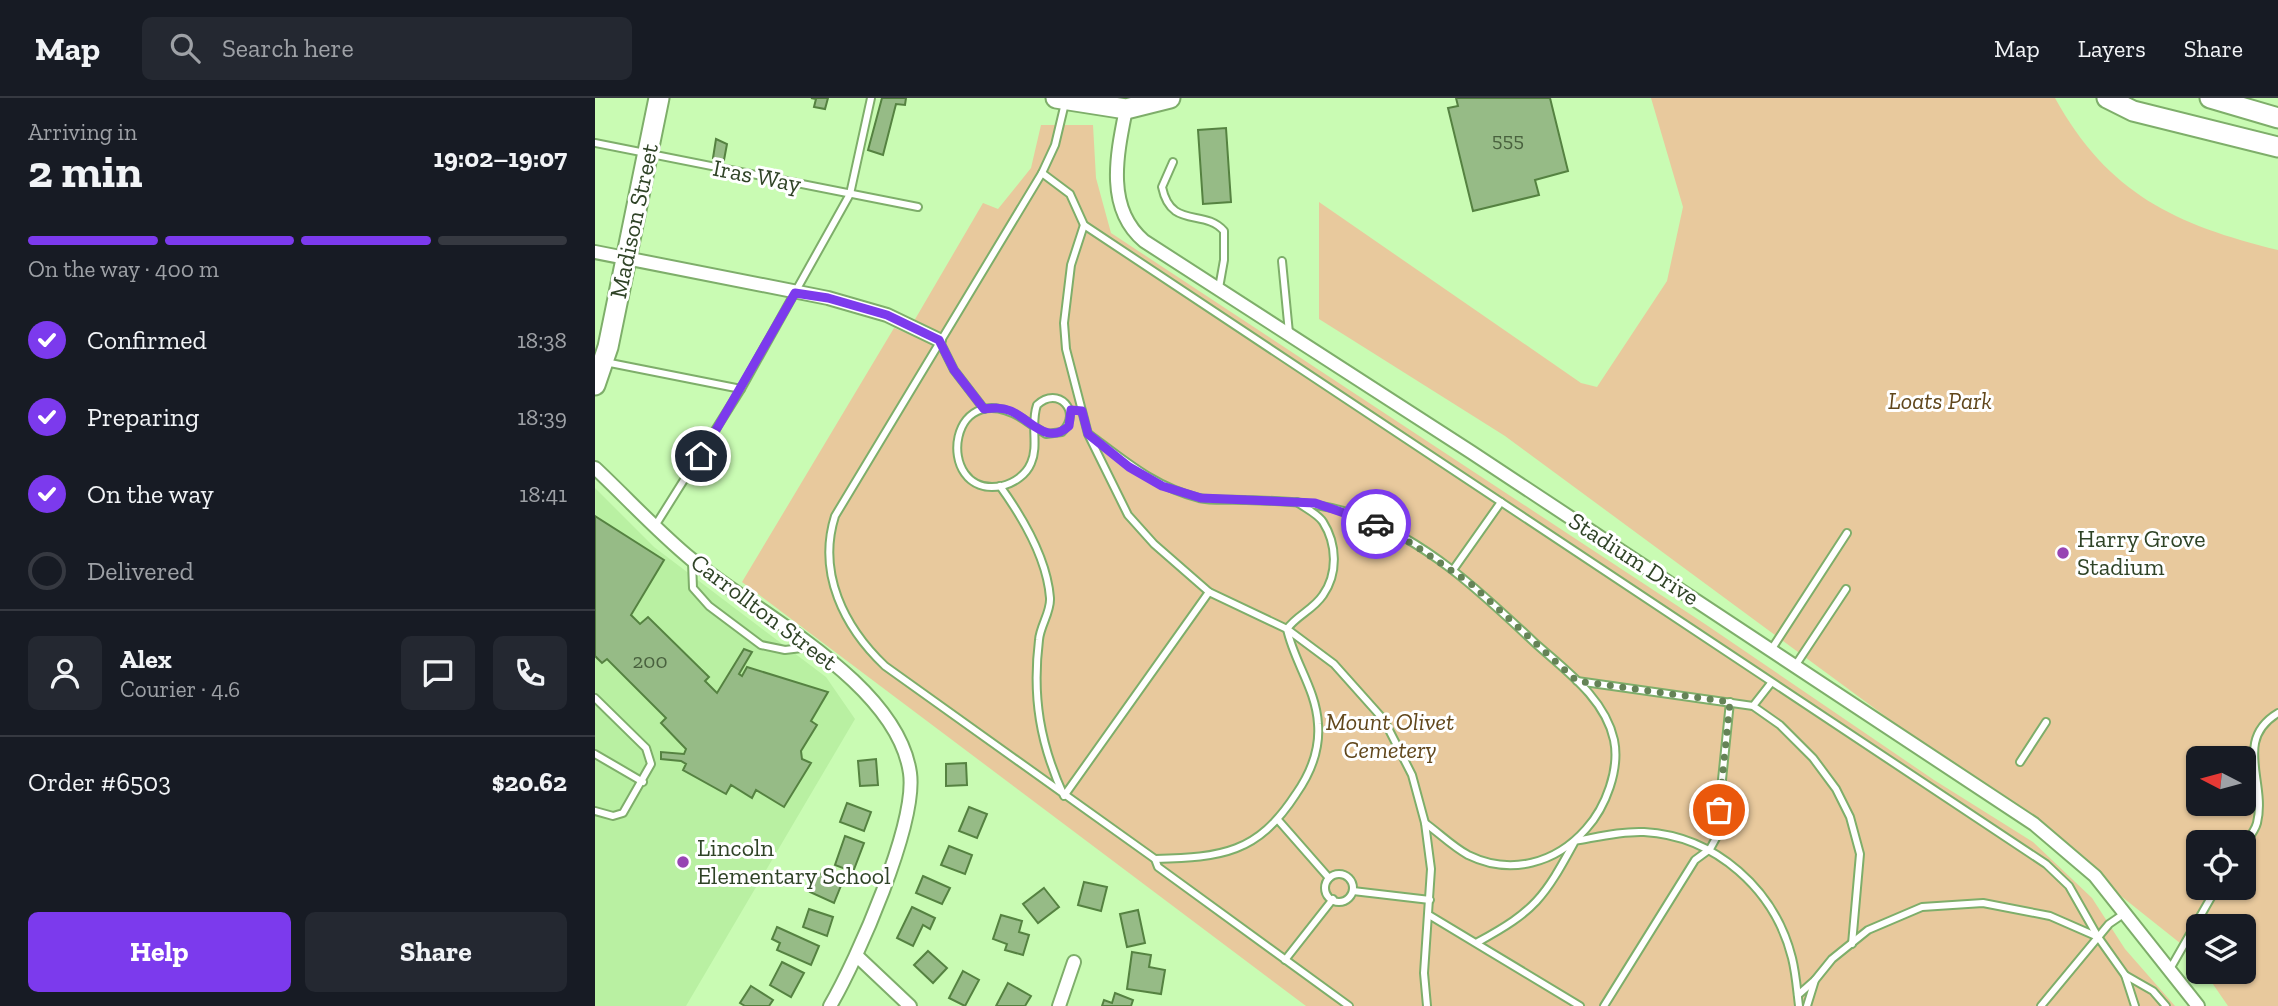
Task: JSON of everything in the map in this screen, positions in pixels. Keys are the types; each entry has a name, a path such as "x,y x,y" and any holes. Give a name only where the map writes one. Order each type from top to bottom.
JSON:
{"main road":[{"name":"Madison Street","path":"595,385 604,362 627,259 659,98"},
{"path":"1061,99 1128,104 1170,98"},
{"path":"2107,98 2143,114 2278,147"},
{"path":"2210,98 2278,118"}],"street":[{"name":"Stadium Drive","path":"1128,104 1118,138 1117,170 1123,216 1144,241 2033,824 2079,861 2127,912 2198,1006"},
{"path":"595,252 828,298 887,315 939,340"},
{"name":"Carrollton Street","path":"595,468 692,560 842,671 885,715 901,743 910,773 907,820 857,956"},
{"path":"829,1006 857,956 909,1006"},
{"path":"1059,1006 1074,962"}],"lane":[{"path":"655,526 741,389 850,194 870,98"},
{"path":"1061,99 1058,135 1042,173 835,516 829,534 829,556 839,602 849,625 864,646 885,666 1154,859 1158,867 1349,1006"},
{"name":"Iras Way","path":"595,143 918,207"},
{"path":"1173,162 1162,187 1168,206 1176,213 1219,225 1224,231 1224,260 1219,290"},
{"path":"1042,173 1070,194 1084,225 2046,864 2069,886 2098,937 2125,975 2135,1006"},
{"path":"1084,225 1071,265 1064,323 1066,349 1088,434 1128,515 1154,544 1209,592 1287,629 1334,664 1384,720 1412,775 1425,823 1431,869 1424,973 1427,1006"},
{"path":"1282,261 1289,335"},
{"path":"939,340 954,370 984,409"},
{"path":"604,362 741,389"},
{"path":"984,409 963,424 955,449 965,473 975,481 1000,486 1012,483 1031,464 1034,452 1032,425 1037,405 1043,400 1060,398 1071,410 1072,418 1062,432 1046,434 1032,425 1010,410 984,409"},
{"path":"1071,410 1082,411"},
{"path":"1088,434 1129,467 1162,486 1201,498 1315,503 1357,515 1392,531 1453,569 1591,695 1607,721 1614,741 1613,768 1607,795 1594,820 1575,841 1557,855 1536,862 1508,866 1466,854 1425,823"},
{"path":"1000,486 1035,543 1051,600 1039,634 1035,696 1049,764 1065,796"},
{"path":"1154,859 1201,857 1238,848 1279,821 1306,780 1315,754 1318,726 1311,690 1290,643 1287,629 1298,614 1310,609 1323,595 1336,559 1322,520 1295,501"},
{"path":"1453,569 1501,502"},
{"path":"1771,650 1847,533"},
{"path":"692,560 693,588 709,606 761,645 785,650 810,648"},
{"path":"1795,666 1846,589"},
{"path":"1065,796 1209,592"},
{"path":"1577,681 1753,706 1780,725 1813,758 1836,789 1850,817 1860,854 1851,943"},
{"path":"1753,706 1771,683"},
{"path":"595,698 646,748 651,764 624,813 613,816 595,811"},
{"path":"1604,1006 1695,860 1710,849 1716,838 1730,702"},
{"path":"2253,830 2257,824 2254,739 2264,722 2278,713"},
{"path":"2021,762 2046,722"},
{"path":"595,754 643,782"},
{"path":"1279,821 1329,878"},
{"path":"1575,841 1643,832 1677,837 1710,849 1759,891 1779,921 1793,959 1799,1006"},
{"path":"1478,942 1515,921 1543,896 1575,841"},
{"path":"1329,878 1343,874 1349,878 1353,891"},
{"path":"1329,878 1326,891 1333,900 1343,901 1353,891"},
{"path":"1353,891 1430,900"},
{"path":"1285,960 1333,900"},
{"path":"2170,969 2210,900"},
{"path":"1798,995 1832,959 1868,930 1922,907 1983,903 2050,916 2098,937"},
{"path":"2041,1006 2098,937 2127,912"},
{"path":"1429,915 1478,942 1580,1006"},
{"path":"2125,975 2153,990 2166,1006"},
{"path":"1807,1006 1815,980"}],"shaded area":[{"name":"Lincoln Elementary School","path":"595,488 654,547 826,677 855,719 686,1006 595,1006"}],"green space":[{"name":"Loats Park","path":"1651,98 2055,98 2098,159 2122,182 2148,201 2208,229 2278,250 2278,1006 2228,1006 2213,984 2256,984 2256,914 2186,914 2186,948 2018,814 1505,436 1319,319 1319,202 1581,383 1597,387 1667,281 1683,207"},
{"name":"Mount Olivet Cemetery","path":"1041,125 1093,125 1096,178 1111,233 1705,624 1934,780 2033,842 2092,898 2125,949 2175,1006 1306,1006 742,582 894,328 907,333 983,203 998,209 1031,168"}],"building":[{"path":"811,98 828,98 825,109 814,107 816,99"},
{"path":"882,98 906,98 905,105 896,104 883,155 868,150"},
{"path":"1456,98 1550,98 1568,171 1535,180 1539,195 1473,211 1448,108 1458,106"},
{"path":"1226,128 1231,202 1203,204 1198,130"},
{"path":"716,139 727,144 724,160 713,158"},
{"path":"595,516 664,560 631,615 640,624 648,617 709,677 705,681 717,693 744,649 752,652 739,674 742,676 747,667 828,692 811,721 817,725 801,751 802,759 811,763 784,807 756,790 752,798 731,785 726,794 683,770 686,764 681,761 661,759 661,752 684,754 686,749 661,723 666,718 607,659 602,663 595,656"},
{"path":"876,759 878,785 860,786 858,761"},
{"path":"966,763 967,785 946,786 946,764"},
{"path":"847,803 871,812 864,831 840,822"},
{"path":"969,807 987,814 977,838 959,831"},
{"path":"845,836 864,843 853,872 835,865"},
{"path":"949,846 972,855 965,874 941,865"},
{"path":"819,873 842,883 834,903 810,892"},
{"path":"923,876 950,888 942,904 916,893"},
{"path":"1084,882 1107,887 1101,911 1078,905"},
{"path":"1044,888 1059,907 1038,923 1023,904"},
{"path":"912,907 935,918 930,929 923,925 913,946 897,938"},
{"path":"809,909 833,917 827,936 803,927"},
{"path":"1138,910 1145,943 1127,947 1120,914"},
{"path":"1001,915 1022,921 1019,932 1029,935 1023,955 1005,950 1007,944 993,939"},
{"path":"777,927 819,946 811,965 777,950 780,943 772,939"},
{"path":"928,951 947,968 933,983 914,965"},
{"path":"1132,952 1151,955 1149,967 1165,970 1161,994 1127,989"},
{"path":"782,962 804,973 791,997 770,985"},
{"path":"963,971 979,980 965,1006 949,998"},
{"path":"1008,983 1031,996 1025,1006 996,1006"},
{"path":"751,986 773,1000 769,1006 745,1006 740,1003"},
{"path":"1115,993 1133,1000 1131,1006 1102,1006 1104,1000 1112,1003"}],"way so far":[{"path":"1376,524 1453,569 1577,681 1730,702 1719,810"}],"place":[{"name":"Harry Grove Stadium","path":"2063,553"},
{"name":"Lincoln Elementary School","path":"683,862"}],"route":[{"path":"701,456 795,293 828,298 887,315 939,340 965,387 984,409 997,407 1010,410 1046,434 1054,435 1069,426 1071,410 1082,411 1088,434 1129,467 1162,486 1201,498 1315,503 1357,515 1376,524"}]}
